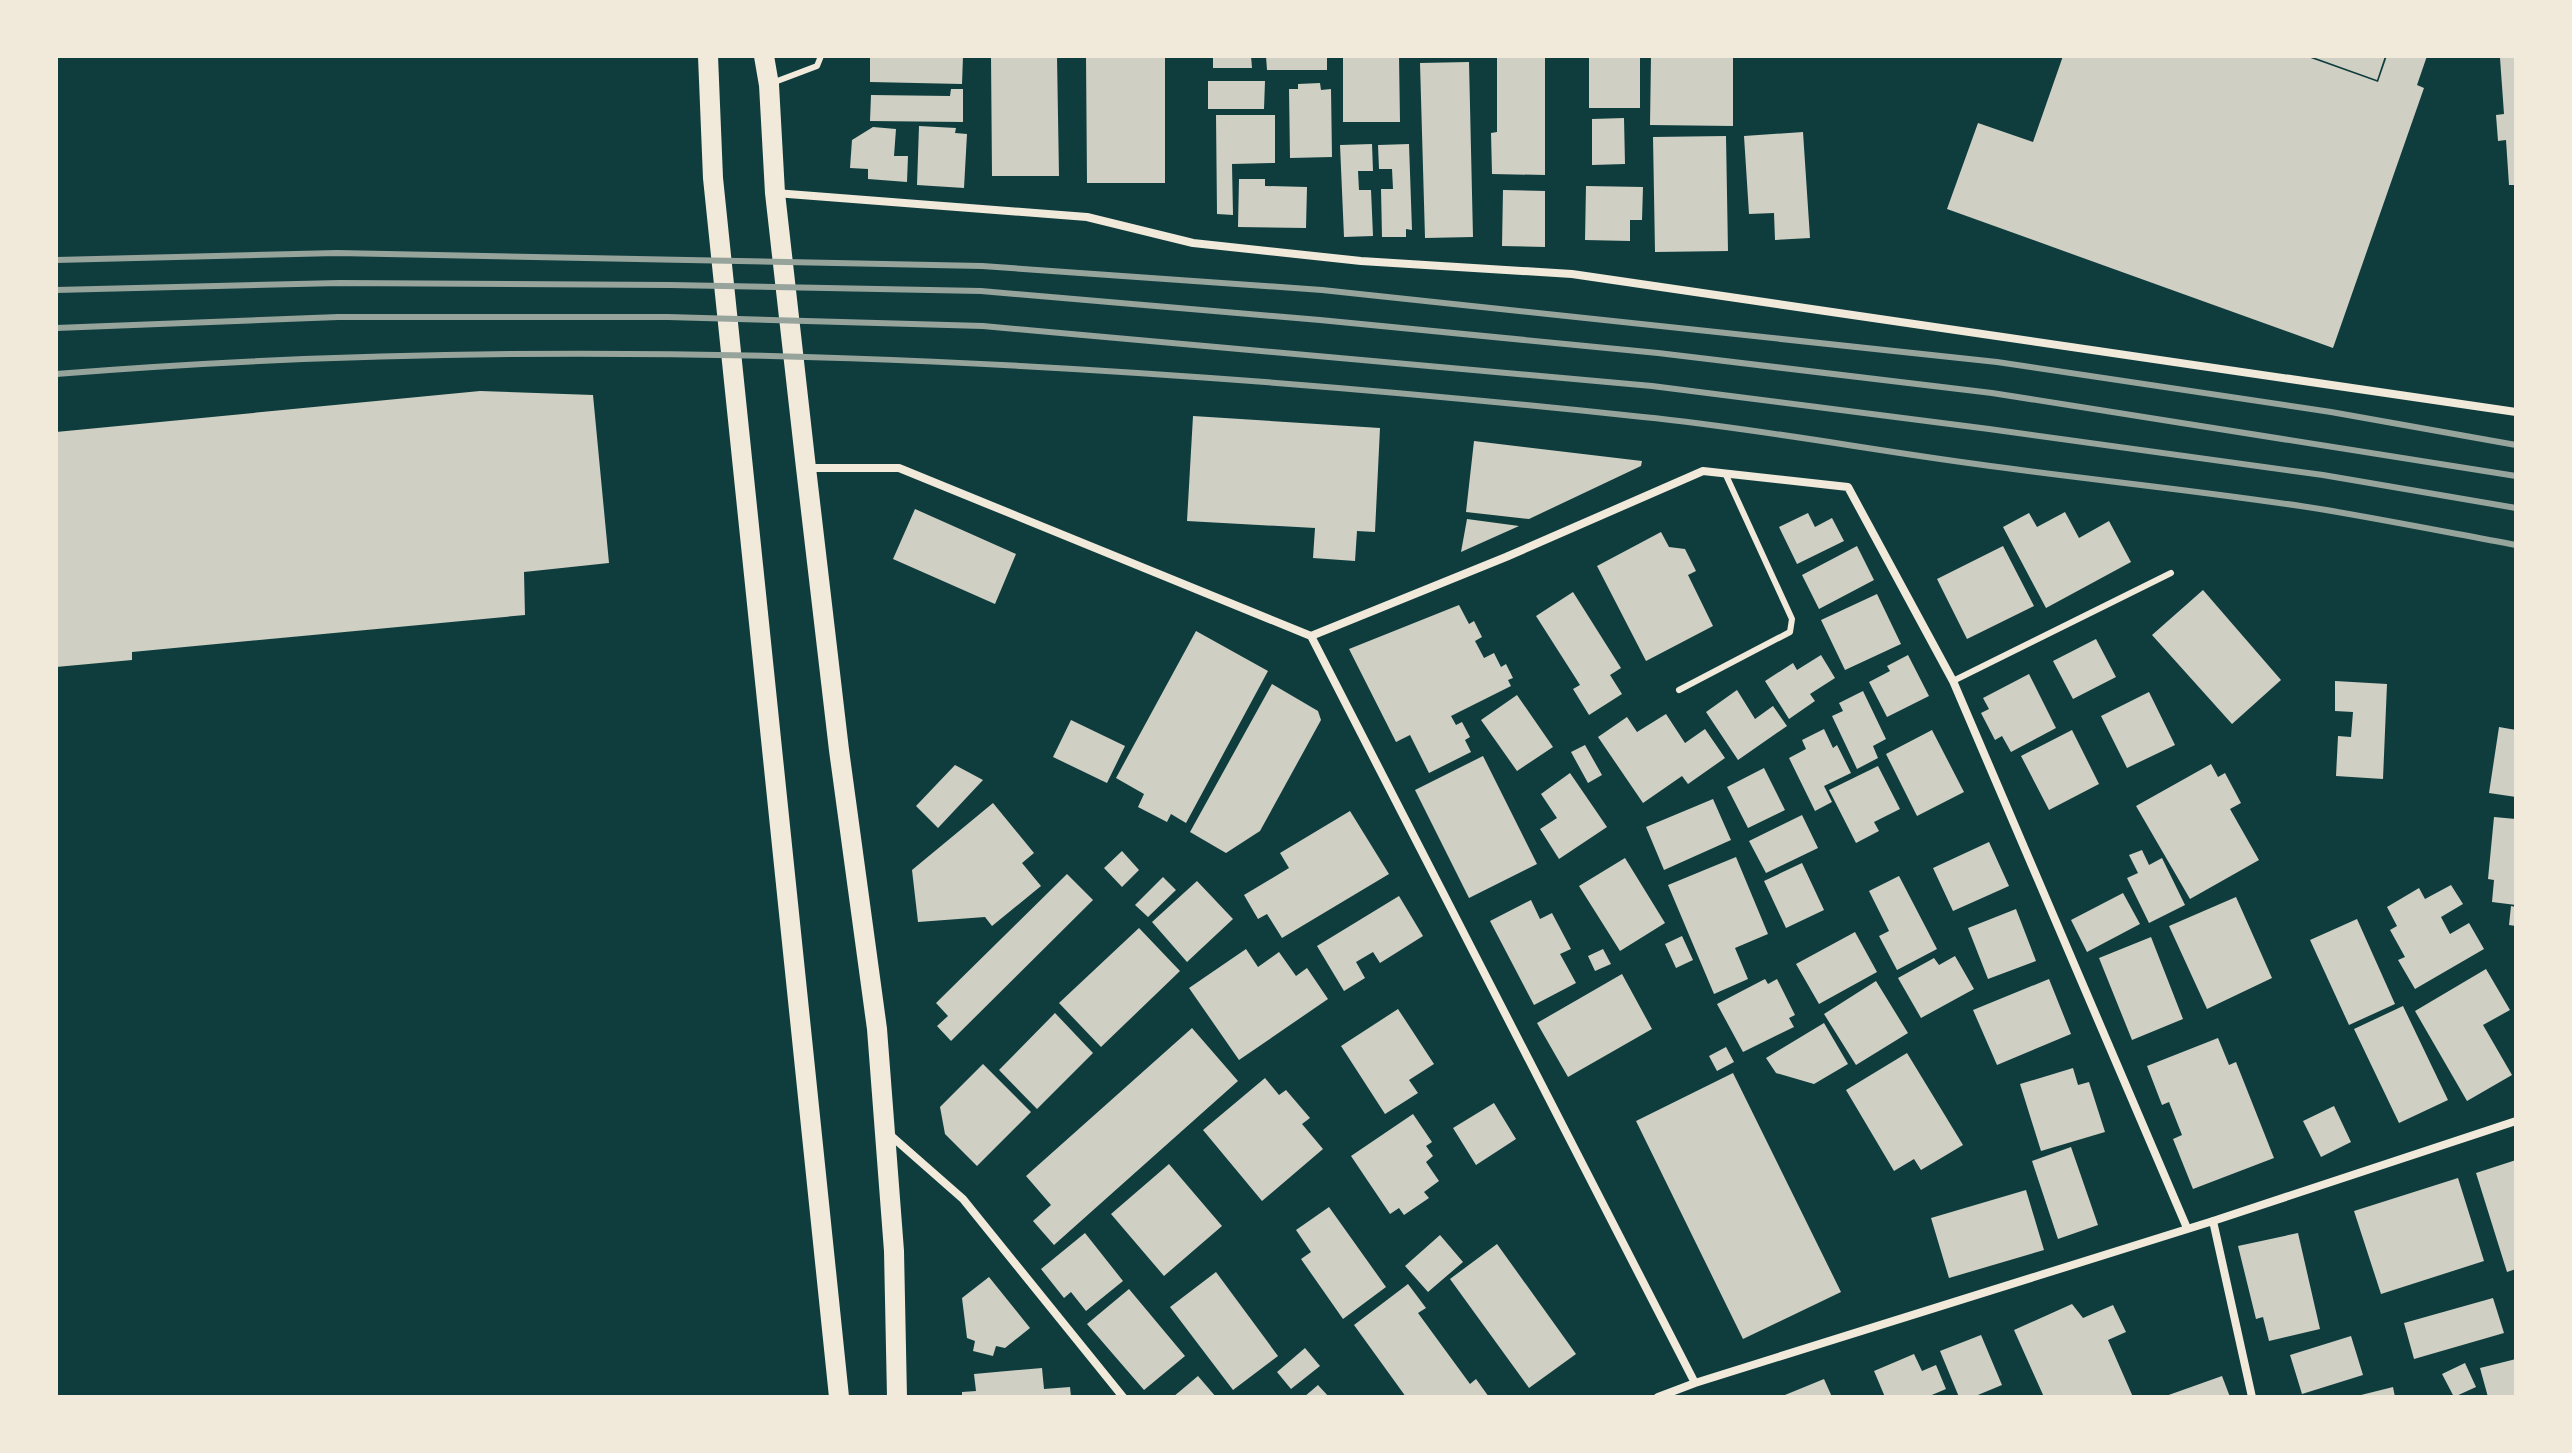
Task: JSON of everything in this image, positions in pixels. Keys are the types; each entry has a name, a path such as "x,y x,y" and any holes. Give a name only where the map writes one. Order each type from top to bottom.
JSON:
{"main road":[{"path":"708,56 713,178 839,1397"},
{"path":"764,56 769,85 775,193 806,468 839,750 877,1029 894,1251 897,1397"}],"street":[{"path":"775,193 1087,217 1193,243 1361,261 1572,274 2516,412"},
{"path":"806,468 899,468 1311,636 1695,1383"},
{"path":"1311,636 1506,557 1703,471 1848,487 1953,681 2187,1228"},
{"path":"1658,1397 2213,1221 2516,1121"},
{"path":"885,1131 963,1199 1123,1397"},
{"path":"2213,1221 2252,1397"}],"lane":[{"path":"769,85 817,66 821,56"},
{"path":"1679,690 1790,632 1792,619 1725,473"},
{"path":"1953,681 2171,573"}],"building":[{"path":"870,56 963,56 962,84 870,82"},
{"path":"991,56 1057,56 1059,176 992,176"},
{"path":"1086,56 1165,56 1165,183 1087,183"},
{"path":"1213,56 1251,56 1252,68 1213,68"},
{"path":"1266,56 1327,56 1327,70 1267,70"},
{"path":"1343,56 1399,56 1400,122 1343,122"},
{"path":"1497,56 1545,56 1545,175 1492,174 1491,133 1497,132"},
{"path":"1589,56 1640,56 1640,108 1589,108"},
{"path":"1651,56 1733,56 1733,126 1650,125"},
{"path":"2063,56 2305,56 2378,82 2387,56 2427,56 2417,85 2424,88 2333,348 1947,209 1978,123 2033,142"},
{"path":"2310,56 2385,56 2377,80"},
{"path":"2516,57 2516,185 2509,185 2506,140 2498,141 2496,115 2504,114 2500,58"},
{"path":"1469,62 1473,237 1425,238 1420,63"},
{"path":"1208,81 1265,81 1264,109 1208,109"},
{"path":"1320,83 1321,90 1331,89 1332,157 1290,158 1289,89 1298,89 1298,84"},
{"path":"951,89 963,89 963,122 870,121 871,95 950,96"},
{"path":"1216,115 1275,115 1275,163 1232,164 1233,215 1217,214"},
{"path":"1624,118 1625,164 1592,165 1592,119"},
{"path":"919,126 956,128 955,133 967,134 964,188 917,185"},
{"path":"873,127 896,129 894,156 908,156 907,182 868,179 868,169 850,168 852,140"},
{"path":"1803,132 1810,238 1775,240 1774,213 1749,214 1744,136"},
{"path":"1726,136 1728,251 1655,252 1653,137"},
{"path":"1372,144 1373,171 1358,171 1359,190 1371,190 1373,236 1344,237 1340,145"},
{"path":"1409,144 1412,230 1406,229 1406,237 1382,237 1381,189 1393,189 1392,169 1379,169 1378,145"},
{"path":"1239,179 1265,179 1265,186 1307,187 1306,228 1238,227"},
{"path":"1586,186 1643,187 1642,220 1630,220 1630,241 1585,240"},
{"path":"1503,190 1545,191 1545,247 1502,246"},
{"path":"480,391 593,395 609,563 524,572 525,615 132,652 132,660 56,667 56,432"},
{"path":"1193,416 1380,428 1375,532 1357,531 1355,561 1313,558 1315,528 1187,521"},
{"path":"1474,441 1642,461 1641,466 1529,519 1466,512"},
{"path":"915,509 1016,554 995,604 893,559"},
{"path":"2065,512 2079,538 2109,521 2131,562 2046,608 2003,527 2029,513 2037,527"},
{"path":"1808,513 1815,527 1832,518 1844,541 1797,564 1779,527"},
{"path":"1467,519 1519,526 1461,552"},
{"path":"1661,532 1669,547 1685,549 1696,571 1688,575 1713,626 1646,661 1597,566"},
{"path":"1857,546 1874,580 1819,609 1802,575"},
{"path":"2003,546 2034,606 1967,639 1937,579"},
{"path":"2203,590 2281,680 2232,724 2152,635"},
{"path":"1573,592 1621,668 1610,675 1622,694 1589,715 1573,689 1580,685 1536,616"},
{"path":"1877,594 1901,644 1845,670 1821,620"},
{"path":"1459,605 1469,624 1474,621 1482,637 1475,641 1484,658 1494,653 1501,667 1506,664 1513,678 1508,680 1511,686 1451,716 1456,725 1462,722 1470,737 1465,740 1471,752 1429,773 1410,735 1396,742 1349,649"},
{"path":"1196,631 1268,671 1186,823 1171,814 1167,822 1138,807 1144,794 1116,778"},
{"path":"2096,639 2116,677 2073,699 2053,661"},
{"path":"1821,655 1835,678 1810,694 1815,701 1789,719 1765,681 1793,663 1797,670"},
{"path":"1908,655 1929,696 1887,717 1869,682 1890,671 1887,666"},
{"path":"2029,674 2056,728 2011,752 2002,736 1995,740 1981,713 1989,709 1983,698"},
{"path":"2335,681 2387,684 2383,779 2336,776 2338,736 2351,737 2353,712 2335,711"},
{"path":"1272,684 1318,711 1321,720 1260,831 1226,853 1190,832"},
{"path":"1737,690 1755,719 1773,706 1787,726 1738,760 1706,712"},
{"path":"1863,691 1886,739 1873,746 1878,758 1857,769 1832,716 1843,711 1839,703"},
{"path":"2149,692 2175,745 2127,768 2101,716"},
{"path":"1517,695 1553,747 1517,771 1481,720"},
{"path":"1666,714 1685,743 1705,729 1725,758 1688,784 1682,776 1643,803 1598,737 1627,717 1637,732"},
{"path":"1071,720 1125,746 1107,783 1053,757"},
{"path":"2499,727 2516,730 2516,797 2489,793"},
{"path":"1824,729 1833,748 1837,745 1851,773 1824,786 1832,802 1815,811 1789,758 1806,749 1802,740"},
{"path":"1932,730 1964,792 1917,816 1886,754"},
{"path":"2072,730 2099,784 2049,810 2021,756"},
{"path":"1585,745 1602,775 1588,783 1571,752"},
{"path":"1483,756 1537,864 1469,898 1415,790"},
{"path":"2211,764 2218,777 2225,773 2241,803 2230,809 2259,860 2190,899 2136,806"},
{"path":"955,765 983,780 938,828 916,806"},
{"path":"1878,766 1900,809 1874,822 1879,831 1856,843 1829,790"},
{"path":"1764,768 1785,810 1748,828 1727,787"},
{"path":"1570,773 1607,827 1559,859 1540,829 1557,818 1541,794"},
{"path":"1713,799 1731,840 1664,870 1646,827"},
{"path":"993,803 1034,853 1022,863 1041,886 992,926 985,917 918,922 912,870"},
{"path":"1350,811 1389,874 1282,938 1267,914 1258,919 1244,895 1289,868 1280,853"},
{"path":"1802,815 1818,848 1766,873 1749,841"},
{"path":"2494,817 2516,819 2516,905 2492,902 2494,880 2488,879"},
{"path":"1989,842 2009,886 1953,911 1933,868"},
{"path":"2142,850 2149,865 2162,858 2185,905 2149,923 2127,878 2138,873 2129,855"},
{"path":"1122,851 1139,870 1122,887 1104,868"},
{"path":"1736,857 1768,934 1735,948 1748,979 1714,994 1668,885"},
{"path":"1625,858 1665,923 1620,951 1579,886"},
{"path":"1802,863 1824,910 1786,928 1764,881"},
{"path":"1067,874 1093,900 951,1041 937,1026 948,1016 936,1003"},
{"path":"1899,876 1937,949 1897,970 1879,936 1889,931 1869,891"},
{"path":"1163,877 1176,890 1148,917 1135,905"},
{"path":"1197,881 1233,919 1187,962 1152,922"},
{"path":"2451,885 2463,904 2441,917 2450,934 2469,923 2484,949 2415,989 2398,960 2405,957 2390,930 2397,926 2387,907 2419,888 2425,899"},
{"path":"2123,893 2140,924 2087,952 2071,920"},
{"path":"1399,896 1423,936 1380,963 1373,952 1356,962 1365,978 1344,991 1317,946"},
{"path":"2236,897 2272,978 2207,1009 2169,926"},
{"path":"1531,900 1540,919 1552,913 1571,949 1560,954 1576,983 1534,1005 1490,921"},
{"path":"2511,906 2516,907 2516,926 2509,925"},
{"path":"2016,909 2036,961 1988,979 1968,928"},
{"path":"2357,919 2395,1004 2349,1025 2310,940"},
{"path":"1139,928 1180,971 1101,1047 1059,1003"},
{"path":"1855,932 1877,972 1819,1004 1796,964"},
{"path":"1682,936 1693,960 1676,968 1665,944"},
{"path":"2151,937 2183,1019 2132,1040 2099,958"},
{"path":"1246,949 1258,967 1279,952 1296,976 1307,968 1328,999 1239,1060 1189,988"},
{"path":"1603,949 1611,964 1595,971 1588,956"},
{"path":"1955,956 1974,989 1921,1018 1898,978 1934,958 1939,965"},
{"path":"2486,969 2510,1010 2483,1025 2512,1075 2467,1101 2415,1011"},
{"path":"1622,974 1652,1029 1568,1077 1537,1023"},
{"path":"1765,979 1768,984 1777,979 1795,1015 1789,1018 1794,1027 1743,1052 1717,1004"},
{"path":"2049,979 2071,1034 1997,1065 1973,1010"},
{"path":"1876,981 1908,1033 1856,1065 1824,1014"},
{"path":"2403,1006 2448,1100 2399,1123 2354,1029"},
{"path":"1398,1009 1434,1064 1409,1080 1418,1093 1385,1114 1341,1046"},
{"path":"1055,1013 1093,1053 1037,1109 999,1070"},
{"path":"1824,1023 1848,1064 1814,1084 1776,1073 1766,1058"},
{"path":"1192,1028 1238,1081 1054,1245 1033,1221 1051,1205 1026,1176"},
{"path":"2218,1038 2229,1065 2236,1062 2274,1158 2193,1189 2173,1139 2182,1135 2169,1102 2162,1105 2147,1066"},
{"path":"1726,1047 1734,1062 1717,1071 1709,1056"},
{"path":"1907,1053 1963,1145 1921,1170 1914,1159 1894,1171 1846,1090"},
{"path":"983,1064 1031,1112 977,1166 945,1134 940,1107"},
{"path":"2073,1068 2078,1085 2089,1082 2105,1132 2041,1151 2020,1084"},
{"path":"1733,1073 1841,1292 1743,1339 1636,1121"},
{"path":"1265,1078 1279,1095 1286,1090 1310,1118 1302,1124 1323,1149 1262,1201 1203,1130"},
{"path":"1494,1103 1516,1139 1476,1165 1453,1128"},
{"path":"2334,1106 2351,1142 2321,1157 2303,1121"},
{"path":"1413,1114 1432,1142 1426,1146 1433,1156 1426,1162 1439,1181 1424,1192 1429,1198 1404,1215 1399,1208 1390,1214 1351,1156"},
{"path":"2071,1147 2098,1225 2058,1239 2032,1161"},
{"path":"2516,1160 2516,1269 2507,1272 2476,1173"},
{"path":"1169,1164 1222,1226 1164,1276 1111,1214"},
{"path":"2458,1178 2484,1261 2381,1294 2354,1211"},
{"path":"2026,1190 2044,1250 1949,1278 1931,1218"},
{"path":"1329,1207 1386,1287 1343,1319 1301,1259 1311,1252 1296,1230"},
{"path":"1085,1233 1123,1281 1086,1311 1071,1292 1064,1298 1041,1269"},
{"path":"2298,1233 2320,1329 2269,1341 2263,1317 2256,1319 2238,1246"},
{"path":"1440,1235 1463,1262 1428,1292 1405,1266"},
{"path":"1497,1244 1576,1354 1529,1388 1450,1279"},
{"path":"1216,1272 1278,1356 1233,1390 1170,1307"},
{"path":"989,1277 1030,1328 1005,1348 996,1346 993,1356 973,1351 975,1341 967,1338 962,1298"},
{"path":"1408,1284 1426,1308 1418,1313 1470,1384 1476,1379 1489,1397 1406,1397 1354,1325"},
{"path":"1129,1289 1185,1356 1144,1390 1087,1324"},
{"path":"2493,1298 2504,1333 2414,1359 2404,1323"},
{"path":"2072,1304 2083,1318 2113,1305 2126,1332 2108,1340 2133,1397 2044,1397 2014,1330"},
{"path":"1981,1335 2002,1385 1973,1397 1959,1397 1940,1351"},
{"path":"2351,1336 2363,1375 2302,1394 2290,1355"},
{"path":"1305,1348 1320,1366 1291,1389 1277,1372"},
{"path":"1914,1354 1922,1371 1936,1365 1946,1389 1927,1397 1885,1397 1874,1371"},
{"path":"2516,1359 2516,1397 2488,1397 2480,1368"},
{"path":"2465,1363 2476,1387 2454,1397 2442,1374"},
{"path":"1042,1368 1044,1389 1070,1387 1071,1397 962,1397 962,1392 976,1391 974,1374"},
{"path":"1198,1376 1216,1397 1173,1397"},
{"path":"2222,1376 2230,1397 2163,1397"},
{"path":"1824,1379 1832,1397 1780,1397"},
{"path":"1318,1385 1329,1397 1304,1397"},
{"path":"2393,1387 2395,1397 2357,1397 2357,1396"}],"railway":[{"path":"56,260 337,253 982,266 1322,290 1997,362 2331,412 2516,445"},
{"path":"56,290 340,283 981,291 1658,353 1992,393 2516,476"},
{"path":"56,328 338,317 668,317 983,326 1652,386 2323,475 2516,508"},
{"path":"56,374 254,361 453,355 651,354 850,358 1049,367 1445,397 1726,427 1976,464 2277,503 2516,545"}]}
